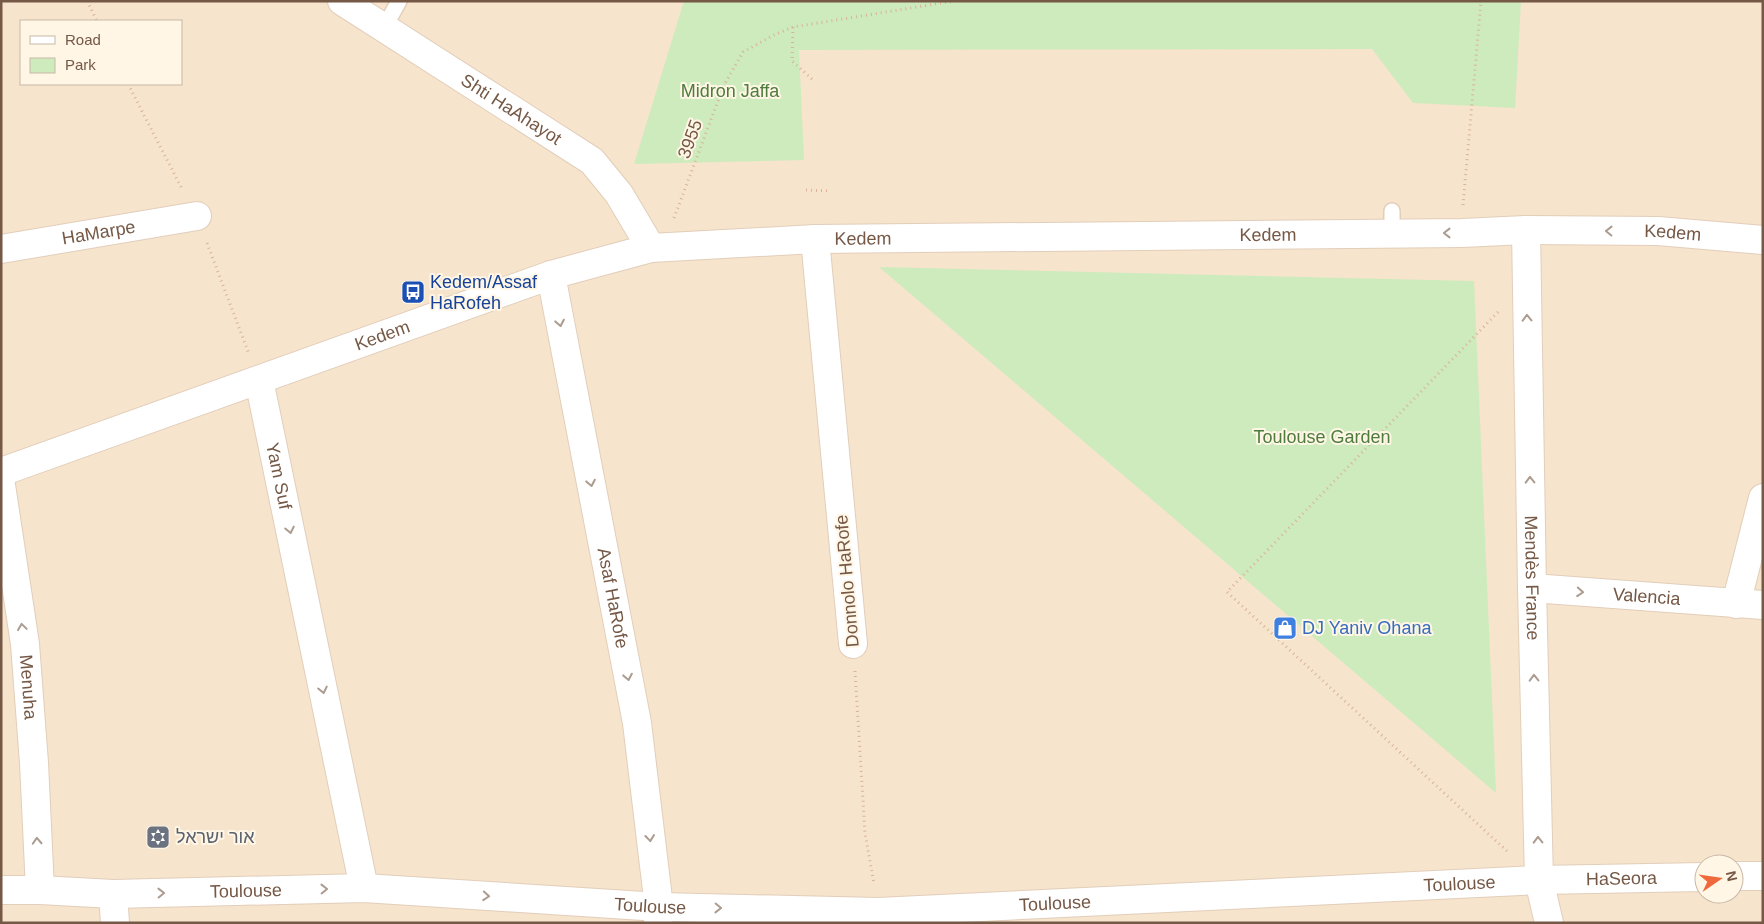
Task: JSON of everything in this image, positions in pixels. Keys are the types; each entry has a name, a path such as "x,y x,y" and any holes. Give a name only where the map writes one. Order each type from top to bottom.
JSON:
{"street":[{"name":"Shti HaAhayot","path":"342,1 592,161 659,247"},
{"name":"HaMarpe","path":"1,248 197,216"},
{"name":"Kedem","path":"1,472 551,275 659,247 816,239 1392,222 1462,233 1526,230 1658,231 1763,240"},
{"name":"Mendès France","path":"1526,230 1539,880 1549,923"},
{"name":"Donnolo HaRofe","path":"816,239 853,644"},
{"name":"Asaf HaRofe","path":"551,275 637,723 658,915"},
{"name":"Yam Suf","path":"259,380 364,888"},
{"name":"Menuha","path":"1,485 25,644 34,763 40,890"},
{"path":"1736,604 1763,498"},
{"name":"Valencia","path":"1532,588 1763,605"},
{"path":"1744,876 1763,876"},
{"name":"HaSeora","path":"1539,880 1694,877"},
{"name":"Toulouse","path":"1,890 113,894 364,888 658,915 879,917 1539,880"},
{"path":"113,894 115,923"}],"lane":[{"path":"384,28 399,1"}],"path":[{"path":"86,1 96,20"},
{"name":"3955","path":"659,247 674,219 724,85 743,52 774,35 793,28 954,1"},
{"path":"1462,233 1470,115 1481,1"},
{"path":"793,28 792,61 813,80"},
{"path":"129,85 197,216 259,380"},
{"path":"806,190 832,191"},
{"path":"1526,283 1227,592 1539,880"},
{"name":"Donnolo HaRofe","path":"853,644 865,833 879,917"}],"shaded area":[{"path":"1,1 1763,1 1763,923 1,923"}],"green space":[{"name":"Midron Jaffa","path":"684,1 1521,1 1515,108 1413,103 1372,49 799,50 804,160 634,164"},
{"name":"Toulouse Garden","path":"879,267 1474,281 1496,793"}],"place":[{"name":"Kedem/Assaf HaRofeh","path":"413,292"},
{"name":"DJ Yaniv Ohana","path":"1285,628"},
{"name":"אור ישראל","path":"158,837"}]}
